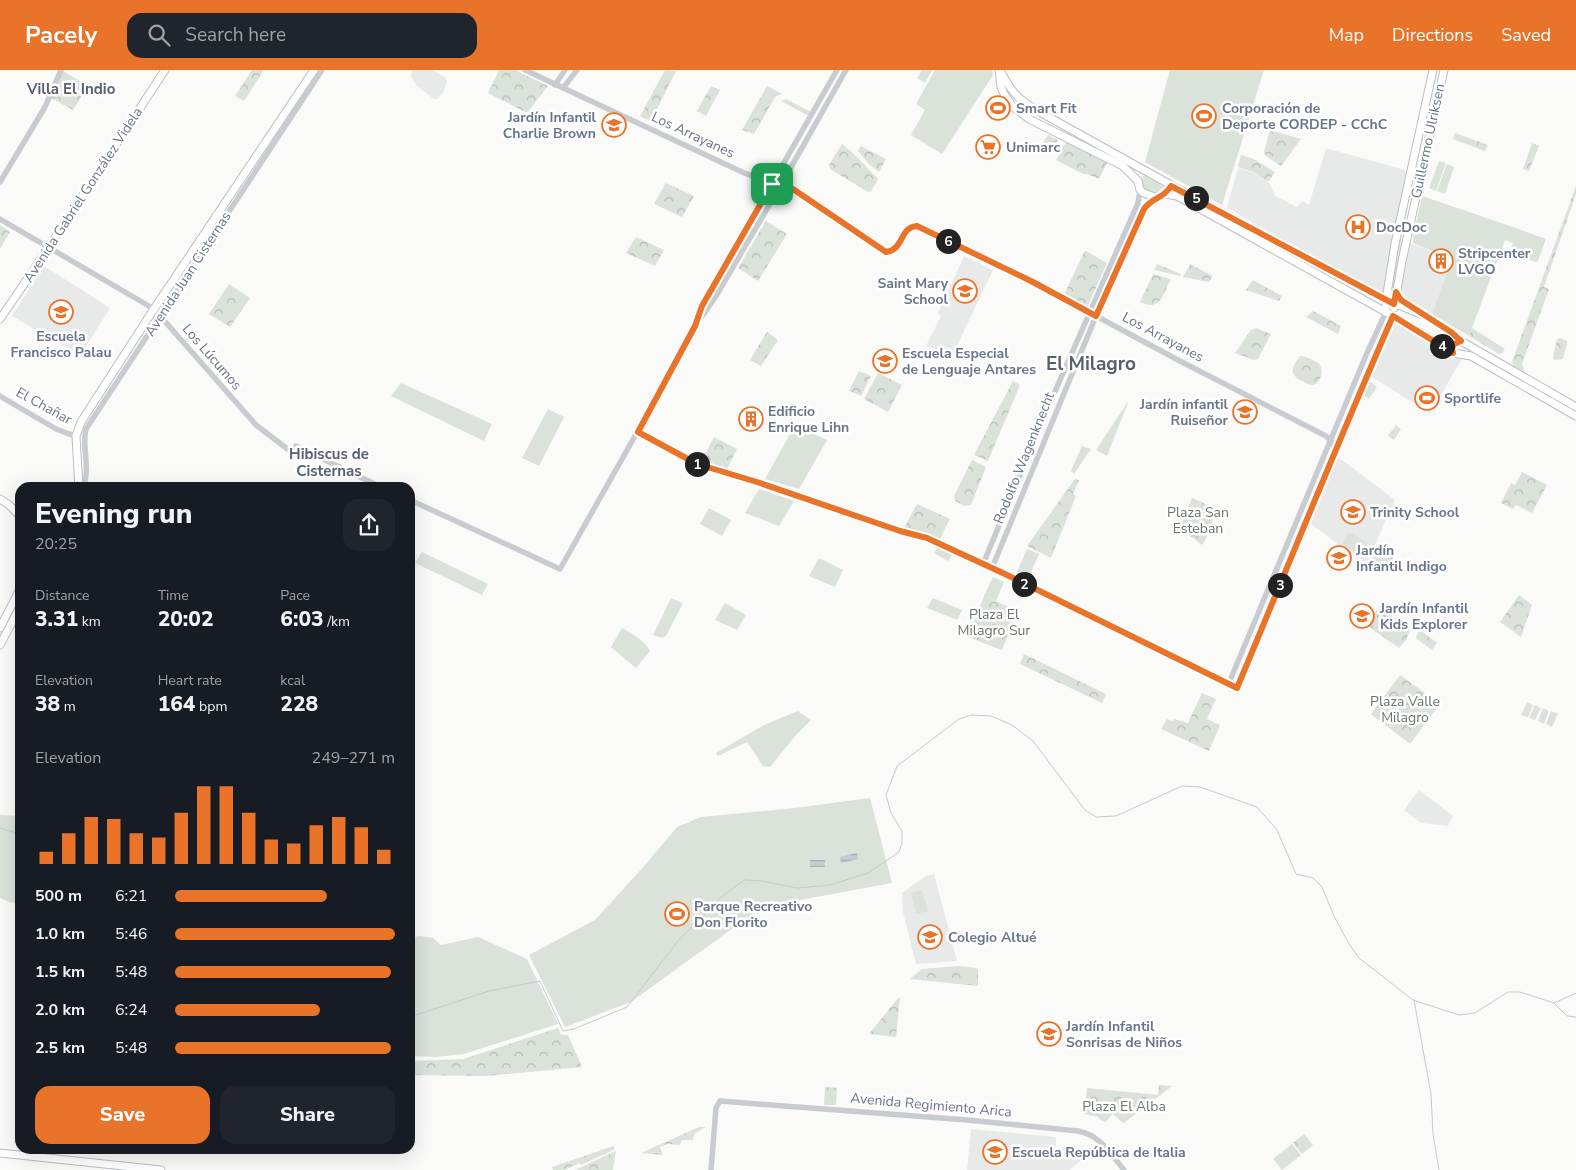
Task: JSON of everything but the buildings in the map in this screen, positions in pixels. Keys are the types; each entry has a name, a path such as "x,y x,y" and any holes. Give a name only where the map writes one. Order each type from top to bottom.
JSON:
{"main road":[{"name":"Avenida Gabriel González Videla","path":"0,319 165,70"},
{"name":"Avenida Juan Cisternas","path":"80,482 76,436 81,422 314,70"},
{"path":"999,70 1015,95 1025,103 1171,186 1386,300 1426,316"},
{"path":"999,70 1004,94 1013,107 1029,118 1123,166 1138,181 1140,190 1150,196 1157,198 1166,194 1171,186"},
{"name":"Guillermo Ulriksen","path":"1389,314 1386,300 1403,206 1432,70"},
{"name":"Guillermo Ulriksen","path":"1389,314 1394,304 1444,70"},
{"path":"1138,181 1144,170"},
{"path":"1166,194 1177,196 1389,314 1453,353 1471,356 1576,416"},
{"path":"1403,206 1409,204 1414,208"},
{"path":"1396,292 1401,300 1451,332 1461,341 1576,407"},
{"path":"1441,345 1448,344 1451,339 1451,332"},
{"path":"1453,353 1454,344 1461,341"},
{"path":"0,499 15,511"},
{"path":"0,628 15,599"},
{"path":"0,645 15,616"},
{"path":"0,1153 161,1170"}],"street":[{"path":"0,182 44,107 61,70"},
{"name":"Avenida Juan Cisternas","path":"84,482 86,478 84,436 86,429 322,70"},
{"name":"Los Arrayanes","path":"525,70 742,172 772,184 790,187 886,252 898,246 906,230 917,226 1031,281 1178,360 1326,436 1337,451"},
{"path":"555,85 565,70"},
{"path":"563,88 577,70"},
{"path":"695,326 702,306 837,70"},
{"path":"415,502 560,570 695,326 716,296 846,70"},
{"name":"Rodolfo Wagenknecht","path":"983,564 1089,312 1138,203 1140,190"},
{"name":"Rodolfo Wagenknecht","path":"992,568 1096,316 1144,209 1148,203 1157,198"},
{"name":"Los Lúcumos","path":"0,219 154,309 256,425 298,457 303,450"},
{"name":"Guillermo Ulriksen","path":"1389,314 1337,451 1237,688 1229,683 1331,441 1389,314"},
{"name":"El Chañar","path":"0,396 56,428 76,436"},
{"path":"638,432 697,464 757,482 900,531 927,538 1229,683"},
{"path":"291,452 296,446 370,482"},
{"name":"Avenida Regimiento Arica","path":"711,1170 716,1108 720,1101 967,1120 1087,1132 1105,1146 1124,1170"}],"shaded area":[{"path":"412,70 431,70 445,77 447,82 443,93 437,99 434,99 416,85 411,77"},
{"path":"1326,148 1405,170 1407,176 1394,237 1452,259 1432,314 1402,297 1381,294 1227,208 1238,168 1254,173 1270,184 1275,196 1297,207 1302,201 1309,205"},
{"name":"Saint Mary School","path":"964,256 993,270 951,358 926,346 941,316 938,313"},
{"name":"Escuela Francisco Palau","path":"44,266 110,308 80,356 12,316"},
{"path":"1395,323 1456,358 1462,359 1430,413 1372,377"},
{"name":"Trinity School","path":"1338,457 1395,500 1366,565 1311,524"},
{"path":"1419,790 1453,816 1448,826 1421,823 1404,810"},
{"path":"857,853 858,859 841,863 840,857"},
{"path":"810,860 825,860 825,867 810,867"},
{"name":"Colegio Altué","path":"934,874 957,961 916,964 903,912 902,893 926,876"},
{"name":"Jardín Infantil Sonrisas de Niños","path":"1041,1021 1059,1023 1057,1047 1039,1045"},
{"path":"971,1129 1056,1137 1056,1157 1083,1159 1069,1170 967,1170"}],"green space":[{"path":"252,70 264,70 244,101 235,96"},
{"path":"499,70 515,70 548,86 527,113 488,93"},
{"path":"665,70 676,71 651,121 640,116"},
{"path":"922,70 932,70 925,83 917,78"},
{"path":"935,70 992,70 993,75 942,154 911,135 925,110 916,104"},
{"name":"Corporación de Deporte CORDEP - CChC","path":"1170,70 1264,70 1222,205 1145,162"},
{"path":"63,71 88,86 73,110 51,98"},
{"path":"711,86 720,90 706,116 697,111"},
{"path":"767,86 782,94 775,97 754,134 742,130"},
{"path":"786,99 811,112 809,116 781,101"},
{"path":"1270,130 1301,139 1281,166 1266,156 1264,152"},
{"path":"1455,133 1488,145 1485,151 1453,139"},
{"path":"1048,135 1058,140 1054,150 1048,147 1050,143 1048,142 1047,145 1043,143"},
{"path":"1068,139 1108,161 1099,179 1083,174 1056,160"},
{"path":"1532,143 1539,146 1529,171 1523,169"},
{"path":"842,144 878,179 871,191 868,192 830,169 829,165"},
{"path":"861,146 886,159 879,172 858,151"},
{"path":"1241,155 1254,159 1275,172 1268,182 1253,172 1238,167"},
{"path":"1439,161 1446,163 1436,191 1429,188"},
{"path":"1447,164 1454,167 1445,194 1437,191"},
{"path":"1144,175 1166,188 1164,191 1158,194 1145,189 1142,183"},
{"path":"666,183 694,196 682,217 654,204"},
{"path":"1576,186 1576,194 1544,287 1549,289 1522,364 1523,371 1514,366 1512,362"},
{"path":"1422,196 1546,239 1538,261 1535,262 1512,253 1510,250 1513,243 1505,240 1469,336 1432,314 1452,259 1413,243"},
{"path":"766,221 787,234 758,281 738,268"},
{"path":"0,225 10,232 0,249"},
{"path":"636,237 664,250 655,266 626,253"},
{"path":"1086,251 1107,263 1087,307 1064,295"},
{"path":"1157,264 1181,274 1180,276 1154,270"},
{"path":"1190,264 1213,276 1209,282 1183,277"},
{"path":"1153,274 1171,279 1161,300 1153,305 1140,302"},
{"path":"1253,280 1282,296 1279,301 1246,290"},
{"path":"229,284 250,298 230,327 209,314"},
{"path":"1313,311 1341,326 1338,334 1306,317"},
{"path":"1256,328 1271,334 1258,359 1254,360 1235,353 1251,330"},
{"path":"1472,328 1505,349 1499,354 1469,336"},
{"path":"767,332 778,340 761,366 750,360"},
{"path":"1561,338 1567,341 1563,359 1554,360 1557,339"},
{"path":"1300,356 1309,358 1320,365 1322,372 1316,384 1309,384 1293,373 1293,367"},
{"path":"859,371 871,376 861,396 849,391"},
{"path":"878,373 902,385 888,412 864,399"},
{"path":"1368,380 1377,387 1369,399 1361,394"},
{"path":"1013,381 1020,385 988,461 974,455"},
{"path":"401,383 492,424 484,441 391,396"},
{"path":"1129,400 1107,456 1096,450"},
{"path":"548,409 564,417 539,466 522,458"},
{"path":"795,425 827,440 799,489 765,479"},
{"path":"1396,425 1401,429 1394,440 1388,436"},
{"path":"714,437 737,449 727,469 701,462"},
{"path":"1082,446 1091,449 1074,474 1071,471"},
{"path":"972,460 986,467 971,505 965,506 955,501 954,496"},
{"path":"1522,472 1547,485 1532,513 1516,505 1513,509 1501,503 1511,483 1515,485"},
{"path":"1075,479 1079,480 1073,494 1076,496 1051,558 1027,546"},
{"path":"759,489 794,501 779,526 745,513"},
{"name":"Plaza San Esteban","path":"1192,498 1217,509 1202,545 1180,528"},
{"path":"917,504 950,519 939,540 928,534 904,528"},
{"path":"709,508 731,520 722,536 700,524"},
{"path":"1349,532 1368,543 1361,556 1342,544"},
{"path":"939,544 954,551 948,561 934,553"},
{"path":"1377,546 1393,558 1384,570 1371,561"},
{"path":"1027,549 1039,554 1029,577 1017,572"},
{"path":"422,552 488,584 482,595 415,563"},
{"path":"819,558 843,570 835,587 809,576"},
{"path":"993,577 1004,582 996,601 984,596"},
{"path":"1519,595 1532,605 1521,637 1500,622"},
{"name":"Plaza El Milagro Sur","path":"984,596 1018,611 1002,650 968,637"},
{"path":"671,598 682,603 682,605 666,636 662,638 653,635"},
{"path":"933,598 962,610 957,620 927,608"},
{"path":"725,603 746,615 737,630 715,620"},
{"path":"1380,606 1410,630 1406,640 1399,648 1365,624"},
{"path":"622,628 641,640 650,651 636,668 611,647"},
{"path":"1420,630 1437,643 1432,650 1417,639 1416,636"},
{"name":"Plaza El Milagro Sur","path":"1024,654 1106,694 1102,703 1020,664"},
{"name":"Plaza Valle Milagro","path":"1400,675 1440,704 1410,744 1371,714"},
{"path":"1202,693 1216,699 1207,719 1220,725 1209,751 1161,729 1167,719 1188,723"},
{"path":"1527,702 1533,705 1528,717 1521,715"},
{"path":"1535,705 1541,708 1535,720 1529,718"},
{"path":"1543,708 1549,711 1544,724 1538,721"},
{"path":"798,711 811,720 770,767 763,766 747,742 718,756 716,753 764,725"},
{"path":"1551,711 1558,714 1552,727 1546,724"},
{"name":"Parque Recreativo Don Florito","path":"870,798 892,883 762,907 631,1002 565,1027 529,955 595,920 677,827 701,817 795,808"},
{"path":"0,815 15,816 15,903 0,898"},
{"path":"922,890 928,911 916,914 911,893"},
{"path":"415,937 433,938 441,945 478,937 527,959 558,1024 464,1054 435,1057 415,1056"},
{"path":"959,966 977,968 978,986 910,979 922,969"},
{"path":"899,997 896,1037 869,1034"},
{"path":"558,1028 561,1035 568,1035 582,1067 486,1076 415,1075 415,1061 463,1059"},
{"name":"Plaza El Alba","path":"1159,1085 1172,1086 1124,1123 1112,1114 1106,1122 1098,1117 1084,1114 1087,1088 1158,1095"},
{"path":"825,1087 837,1088 836,1105 824,1105"},
{"path":"699,1127 706,1127 694,1134 693,1140 682,1140 680,1145 667,1144 660,1147 663,1155 641,1153"},
{"path":"1304,1134 1313,1145 1302,1154 1293,1143"},
{"path":"1292,1144 1301,1155 1282,1170 1273,1159"},
{"path":"613,1146 615,1149 581,1165 580,1163 564,1170 553,1170 552,1167"},
{"path":"616,1151 613,1170 575,1170"}],"waterway":[{"path":"415,1015 489,991 540,981 563,1031 574,1029 627,1007 678,941 720,898 744,880 762,881 797,888 830,885 868,873 899,852 902,843 902,831 891,813 886,795 897,766 959,719 971,715 991,716 1012,725 1033,741 1085,810 1096,817 1116,816 1182,786 1200,787 1257,807 1277,830 1296,874 1313,878 1322,887 1334,916 1359,958 1413,1000 1459,1015 1475,1013 1508,992 1520,992 1554,1003 1567,1016 1576,1017"},
{"path":"0,828 15,832"},
{"path":"1554,1003 1576,993"},
{"path":"1414,1000 1431,1094 1433,1134 1439,1170"}],"place":[{"name":"Smart Fit","path":"998,108"},
{"name":"Corporación de Deporte CORDEP - CChC","path":"1204,116"},
{"name":"Jardín Infantil Charlie Brown","path":"614,125"},
{"name":"Unimarc","path":"988,147"},
{"name":"DocDoc","path":"1358,227"},
{"name":"Stripcenter LVGO","path":"1441,261"},
{"name":"Saint Mary School","path":"965,291"},
{"name":"Escuela Francisco Palau","path":"61,312"},
{"name":"Escuela Especial de Lenguaje Antares","path":"885,361"},
{"name":"Sportlife","path":"1427,398"},
{"name":"Jardín infantil Ruiseñor","path":"1245,412"},
{"name":"Edificio Enrique Lihn","path":"751,419"},
{"name":"Trinity School","path":"1353,512"},
{"name":"Jardín Infantil Indigo","path":"1339,558"},
{"name":"Jardín Infantil Kids Explorer","path":"1362,616"},
{"name":"Parque Recreativo Don Florito","path":"677,914"},
{"name":"Colegio Altué","path":"930,937"},
{"name":"Jardín Infantil Sonrisas de Niños","path":"1049,1034"},
{"name":"Escuela República de Italia","path":"995,1152"}],"district":[{"name":"Villa El Indio","path":"71,89"},
{"name":"El Milagro","path":"1091,364"},
{"name":"Hibiscus de Cisternas","path":"329,462"}],"route":[{"path":"772,184 790,187 886,252 898,246 906,230 917,226 1031,281 1096,316 1123,260 1144,209 1148,203 1166,194 1171,186 1235,218 1394,304 1396,292 1401,300 1451,332 1461,341 1454,344 1453,353 1393,316 1357,396 1337,451 1237,688 1005,574 927,538 900,531 757,482 697,464 638,432 695,326 702,306 772,184"}]}
